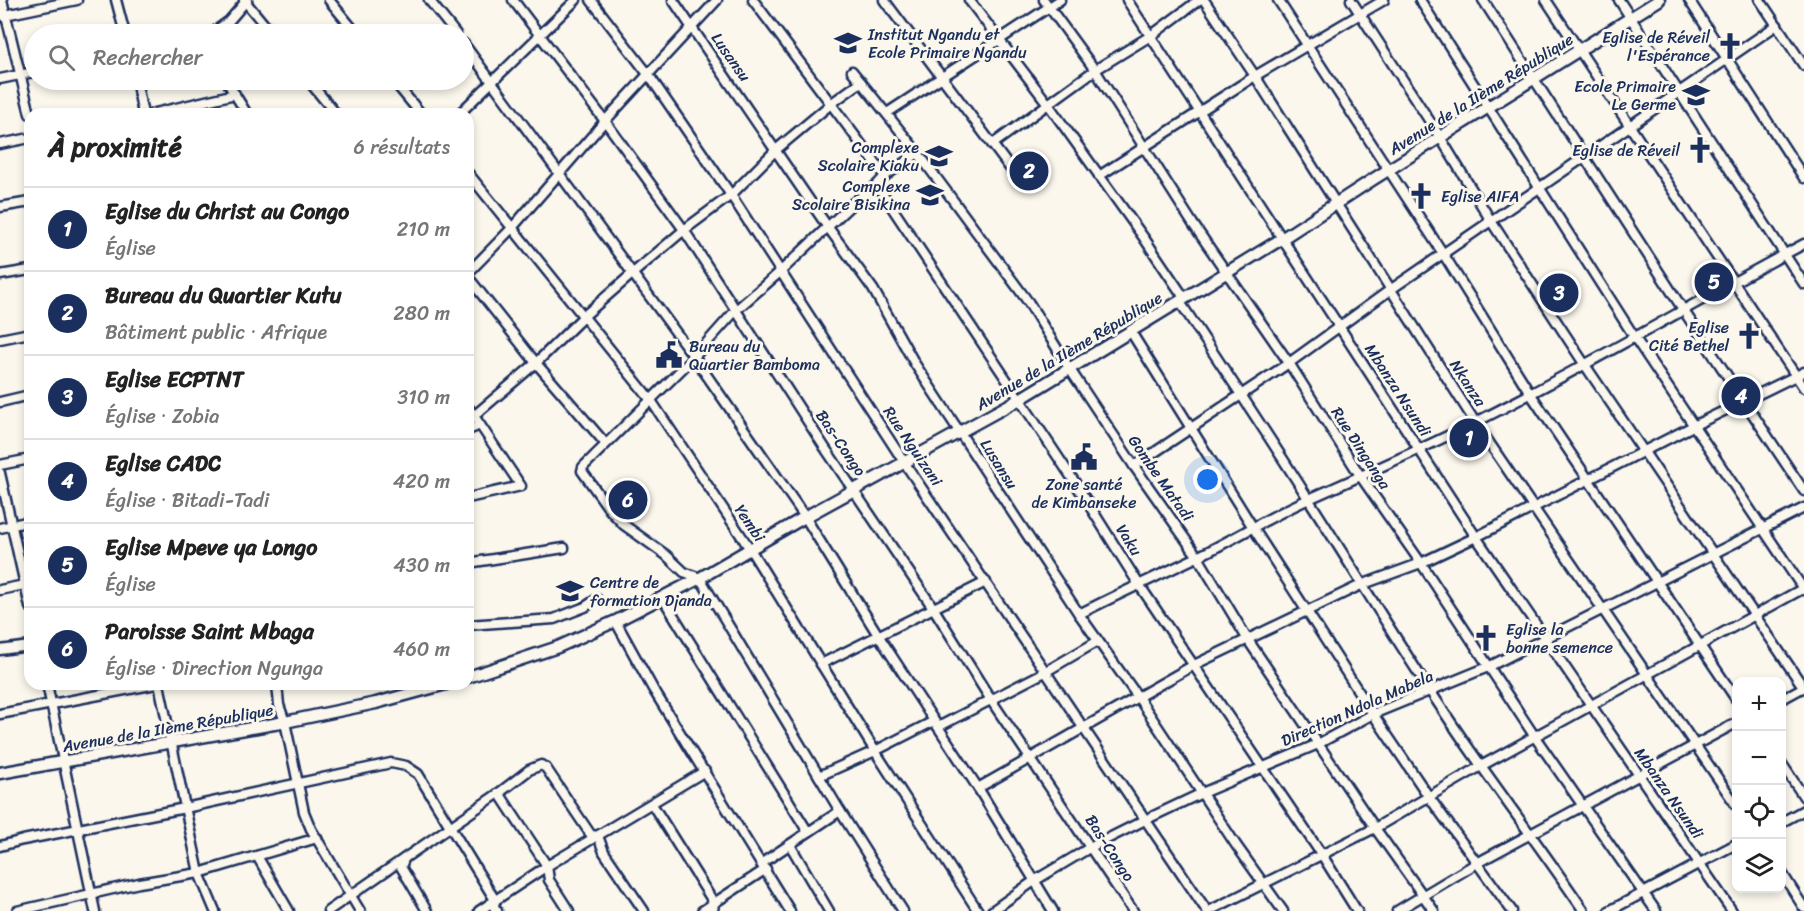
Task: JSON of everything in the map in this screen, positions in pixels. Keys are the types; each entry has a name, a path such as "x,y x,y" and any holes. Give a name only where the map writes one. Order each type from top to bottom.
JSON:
{"street":[{"path":"2,0 3,16 24,86"},
{"path":"3,16 77,0"},
{"path":"116,0 122,24"},
{"path":"329,0 349,24"},
{"path":"429,0 448,24"},
{"name":"Bas-Congo","path":"513,0 684,230 934,609 991,700 1133,911"},
{"path":"465,108 576,0"},
{"name":"Rue Nguizani","path":"591,0 648,74 731,195 904,462 1144,820 1208,911"},
{"name":"Lusansu","path":"673,0 777,149 827,226 873,289 915,363 1078,614 1138,697 1283,911"},
{"path":"474,269 605,121 717,0"},
{"path":"753,0 885,176"},
{"path":"884,0 1019,180"},
{"path":"969,0 1048,104 1144,238 1240,395 1309,499 1361,585 1481,766 1531,833 1584,911"},
{"path":"887,113 998,40 1047,4 1060,0"},
{"name":"Mbanza Nsundi","path":"1127,0 1152,35 1476,537 1732,911"},
{"path":"993,144 1095,70 1152,35 1199,0"},
{"name":"Nkanza","path":"1204,0 1256,76 1475,422 1732,798"},
{"path":"1278,0 1444,255 1530,393 1732,692"},
{"path":"1351,0 1440,136 1491,222 1585,365 1804,687 1786,697"},
{"path":"1099,176 1256,76 1384,0"},
{"path":"1208,911 1375,828 1481,766 1804,589 1635,338 1420,0"},
{"path":"1483,0 1684,311 1804,491"},
{"path":"1546,0 1734,282 1800,374 1804,388"},
{"path":"1619,0 1804,284"},
{"name":"Avenue de la IIème République","path":"474,675 550,650 613,622 700,578 805,517 1020,399 1227,274 1337,205 1440,136 1659,0"},
{"path":"1689,0 1804,178"},
{"path":"1761,0 1804,66"},
{"path":"225,24 246,1 264,24"},
{"name":"Rue Dinganga","path":"1047,4 1095,70 1193,224 1289,363 1361,477 1421,563 1535,737 1656,911"},
{"path":"1134,466 1289,363 1390,290 1777,25"},
{"path":"474,57 694,357 805,517 878,635 978,788 1053,911"},
{"name":"Gombe Matadi","path":"852,70 918,153 1029,303 1134,466 1198,557 1248,640 1434,911"},
{"path":"0,80 22,76"},
{"path":"474,497 521,486 475,416 632,274 684,230 731,195 777,149 861,82"},
{"path":"25,90 29,108"},
{"path":"138,90 142,108"},
{"path":"232,90 243,108"},
{"path":"316,90 331,108"},
{"path":"401,90 416,108"},
{"path":"176,108 234,94"},
{"path":"0,144 24,139"},
{"path":"903,911 700,578 684,572 666,555 624,525 584,474 583,467 694,357 736,310 780,272 827,226 885,176 918,153"},
{"name":"Yembi","path":"474,180 650,399 750,549 875,751 978,911"},
{"name":"Vaku","path":"877,184 1020,399 1138,583 1322,855 1357,911"},
{"path":"0,207 24,203"},
{"path":"1078,614 1138,583 1198,557 1252,526 1475,422 1635,338 1804,244"},
{"path":"0,275 24,271"},
{"path":"474,283 536,363 605,444"},
{"path":"1131,332 1373,714 1429,797 1512,911"},
{"path":"0,339 24,334"},
{"path":"978,788 1194,665 1361,585 1421,563 1476,537 1800,374"},
{"path":"0,402 24,396"},
{"path":"474,428 480,425"},
{"path":"0,465 24,460"},
{"path":"0,473 24,572"},
{"name":"Direction Ndola Mabela","path":"992,911 1034,881 1091,847 1144,820 1318,744 1373,714 1488,667 1804,508"},
{"path":"0,528 24,522"},
{"path":"474,561 564,548"},
{"path":"821,664 986,582"},
{"path":"0,590 24,586"},
{"path":"662,597 808,832"},
{"path":"474,626 554,619 585,608 597,599"},
{"path":"613,622 616,622 653,689 790,911"},
{"path":"819,776 991,700 1098,641"},
{"path":"0,650 24,647"},
{"path":"48,690 95,911"},
{"path":"0,714 127,690"},
{"path":"159,690 199,873 215,911"},
{"path":"278,690 296,784 304,812 360,911"},
{"name":"Avenue de la IIème République","path":"0,773 285,722 376,703 422,690"},
{"path":"1397,911 1531,833 1732,726"},
{"path":"0,846 391,764 405,766 418,774 428,787 450,828 495,900 494,907 497,911"},
{"path":"328,911 450,828 529,770 541,765 546,768 591,835 598,836"},
{"path":"1786,770 1804,797"},
{"path":"479,911 547,866 705,771"},
{"path":"499,793 547,866 549,880 569,911"},
{"path":"652,804 714,907"},
{"path":"1786,820 1804,810"},
{"path":"702,911 714,907 790,845 840,811"},
{"path":"598,836 604,852 644,911"},
{"path":"17,911 92,893 199,873 317,838"},
{"path":"790,845 829,911"},
{"path":"1609,911 1732,847"},
{"path":"257,856 289,911"},
{"path":"404,859 401,867 427,911"},
{"path":"1786,879 1804,908"}],"place":[{"name":"Institut Ngandu et Ecole Primaire Ngandu","path":"848,43"},
{"name":"Eglise de Réveil l'Espérance","path":"1730,46"},
{"name":"Ecole Primaire Le Germe","path":"1696,95"},
{"name":"Eglise de Réveil","path":"1700,150"},
{"name":"Complexe Scolaire Kiaku","path":"939,156"},
{"name":"Bureau du Quartier Kutu","path":"1029,171"},
{"name":"Complexe Scolaire Bisikina","path":"930,195"},
{"name":"Eglise AIFA","path":"1421,196"},
{"name":"Eglise Mpeve ya Longo","path":"1714,282"},
{"name":"Eglise ECPTNT","path":"1559,293"},
{"name":"Eglise Cité Bethel","path":"1749,336"},
{"name":"Bureau du Quartier Bamboma","path":"669,355"},
{"name":"Eglise CADC","path":"1741,396"},
{"name":"Eglise du Christ au Congo","path":"1469,438"},
{"name":"Zone santé de Kimbanseke","path":"1084,457"},
{"name":"Paroisse Saint Mbaga","path":"628,500"},
{"name":"Centre de formation Djanda","path":"570,591"},
{"name":"Eglise la bonne semence","path":"1486,638"}]}
